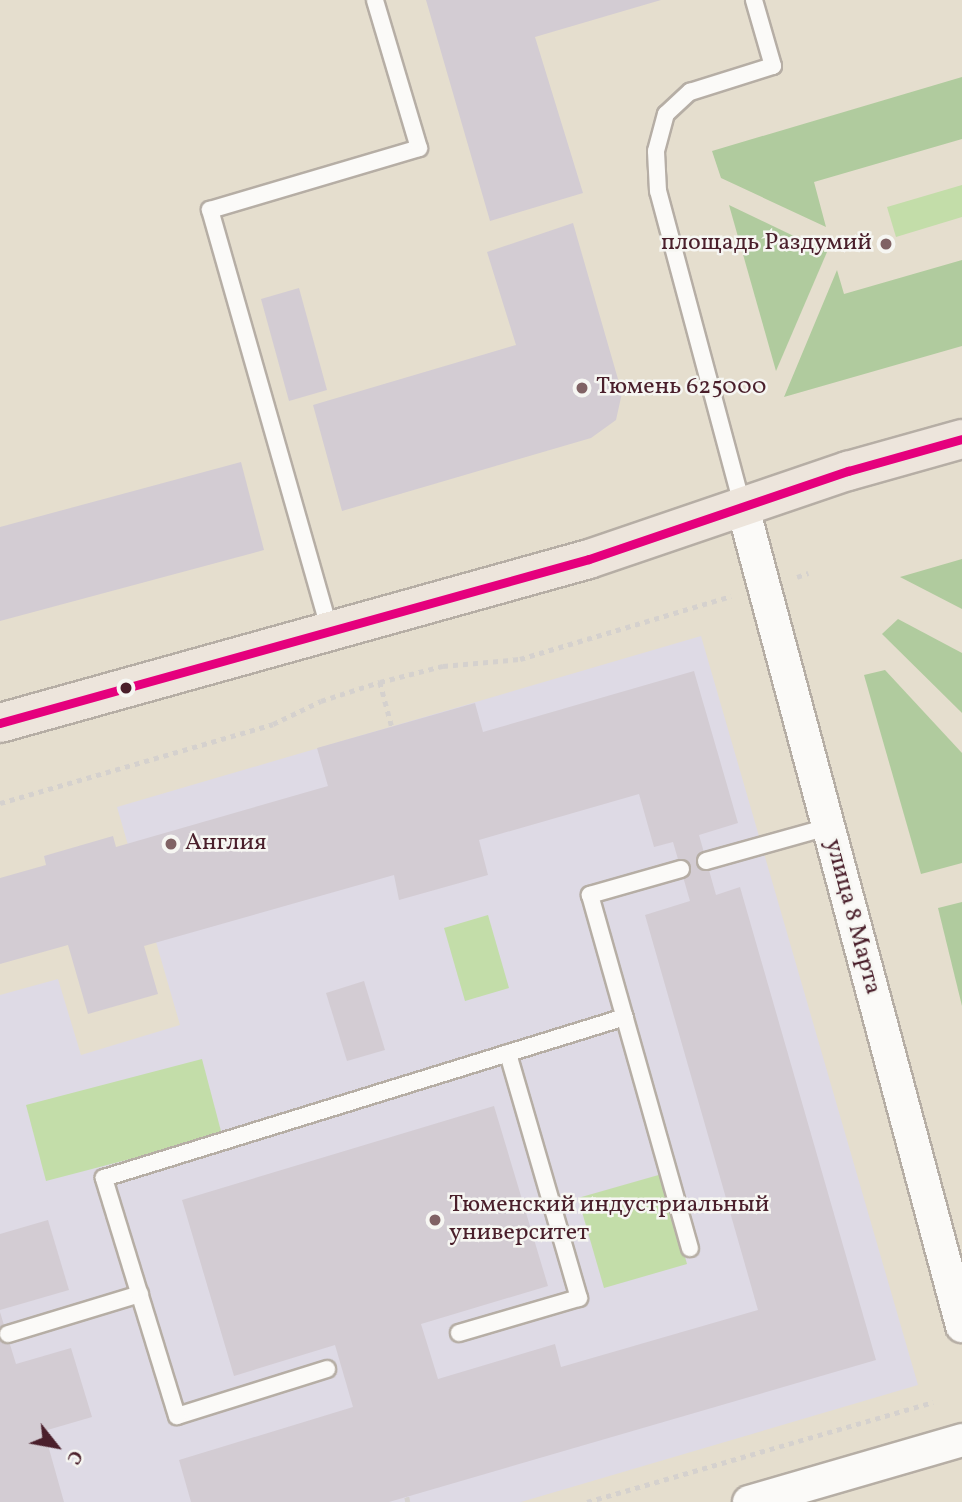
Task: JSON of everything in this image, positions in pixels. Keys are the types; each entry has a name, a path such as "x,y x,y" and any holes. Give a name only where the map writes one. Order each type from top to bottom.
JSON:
{"main road":[{"path":"0,723 589,559 848,471 962,439"}],"street":[{"name":"улица 8 Марта","path":"743,508 962,1326"},
{"path":"749,1502 962,1440"}],"lane":[{"path":"330,631 210,210 419,148 375,0"},
{"path":"743,508 658,191 656,151 666,114 690,92 773,66 754,0"},
{"path":"706,862 828,827"},
{"path":"681,869 590,895 690,1248"},
{"path":"327,1369 177,1416 104,1178 625,1017"},
{"path":"459,1333 579,1298 508,1053"},
{"path":"8,1334 140,1294"}],"path":[{"path":"0,803 273,724 321,701 380,682 443,666 520,659 808,573"},
{"path":"380,682 392,727"},
{"path":"587,1502 933,1402"}],"shaded area":[{"name":"Тюменский индустриальный университет","path":"701,636 918,1385 521,1502 0,1502 0,995 58,979 81,1055 180,1025 117,807"}],"green space":[{"path":"962,77 962,139 814,182 826,227 721,178 712,151"},
{"path":"962,185 962,217 896,237 887,207"},
{"path":"729,205 827,252 776,371"},
{"path":"962,260 962,346 784,397 837,270 844,294"},
{"path":"962,559 962,609 900,577"},
{"path":"898,619 962,653 962,713 882,634"},
{"path":"885,670 962,753 962,863 921,874 864,675"},
{"path":"962,902 962,1006 938,908"},
{"path":"488,915 509,988 465,1001 444,928"},
{"path":"202,1059 222,1135 46,1181 26,1105"},
{"path":"662,1174 687,1264 604,1288 578,1198"}],"building":[{"path":"426,0 661,0 535,37 583,193 490,221"},
{"path":"573,223 622,393 616,420 591,438 342,511 313,405 516,345 487,252"},
{"path":"299,288 327,390 289,401 261,299"},
{"path":"241,462 264,550 0,621 0,527"},
{"path":"694,671 738,823 699,835 716,895 740,887 876,1360 389,1502 191,1502 179,1460 353,1407 335,1345 234,1376 182,1200 494,1106 548,1286 421,1324 438,1379 555,1344 561,1367 758,1310 645,915 690,901 673,842 654,847 639,794 479,840 488,875 399,900 394,875 144,946 158,994 88,1014 68,945 0,964 0,878 46,865 44,856 113,836 116,847 328,786 317,748 475,703 483,732"},
{"path":"364,981 385,1050 347,1061 326,993"},
{"path":"48,1220 69,1290 0,1310 0,1234"},
{"path":"0,1312 16,1364 71,1348 92,1417 44,1431 64,1502 0,1502"}],"transit line":[{"path":"0,723 589,559 848,471 962,439"}],"place":[{"name":"площадь Раздумий","path":"886,244"},
{"name":"Тюмень 625000","path":"582,388"},
{"name":"Англия","path":"171,844"},
{"name":"Тюменский индустриальный университет","path":"435,1220"}]}
